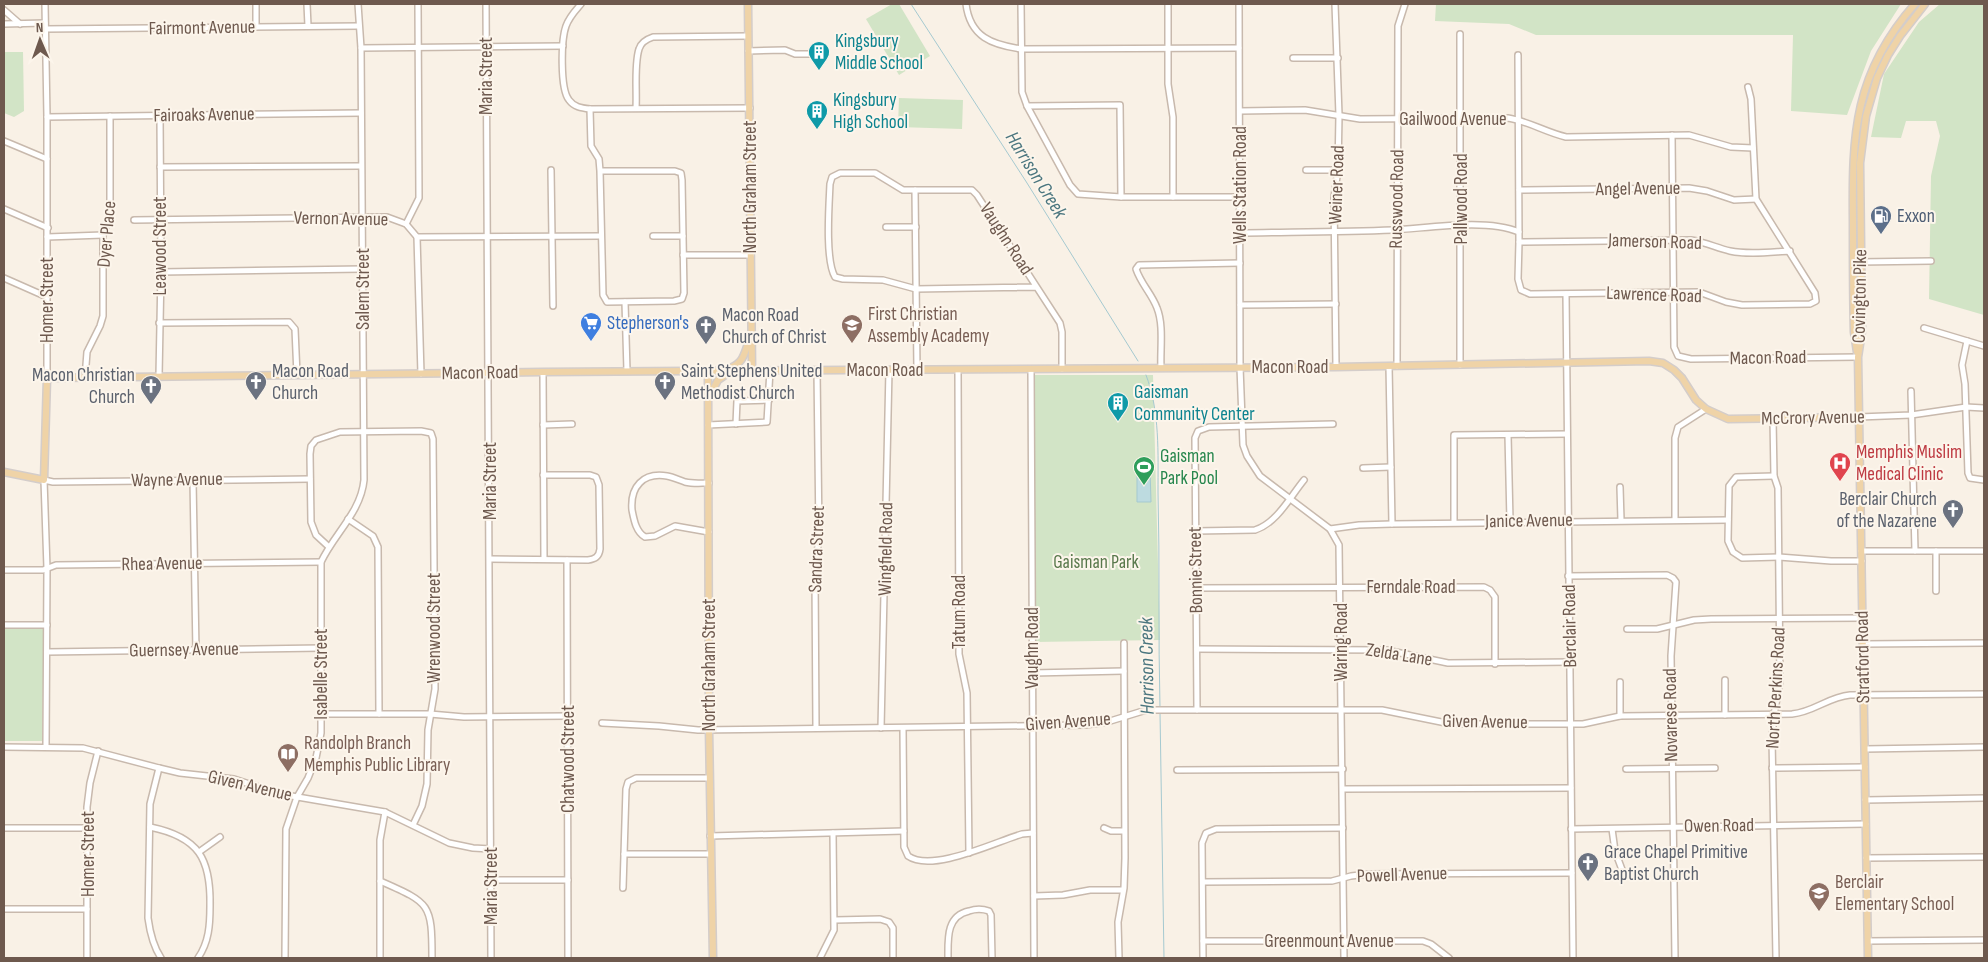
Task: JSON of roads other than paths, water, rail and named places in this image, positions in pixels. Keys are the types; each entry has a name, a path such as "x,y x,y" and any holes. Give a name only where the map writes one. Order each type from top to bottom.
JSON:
{"main road":[{"name":"North Graham Street","path":"748,4 752,370"},
{"name":"Covington Pike","path":"1858,357 1854,332 1852,162 1858,114 1870,75 1881,52 1915,4"},
{"name":"Covington Pike","path":"1858,357 1862,331 1860,162 1866,116 1877,78 1888,56 1900,36 1925,4"},
{"path":"708,400 718,380 742,361 751,336"},
{"name":"Stratford Road","path":"1858,357 1868,958"},
{"name":"Macon Road","path":"47,378 489,372 1336,367 1649,361 1663,364"},
{"name":"McCrory Avenue","path":"1663,364 1674,370 1682,378 1696,400 1706,409 1728,419 1859,417"},
{"name":"North Graham Street","path":"708,371 710,854 713,958"},
{"name":"Homer Street","path":"44,480 47,378"},
{"path":"4,472 44,480"}],"street":[{"name":"Homer Street","path":"44,4 48,228 47,378"},
{"path":"256,4 256,27"},
{"path":"308,4 308,26"},
{"name":"Salem Street","path":"321,562 358,502 363,489 361,48 358,4"},
{"path":"406,224 419,198 418,4"},
{"name":"Maria Street","path":"486,4 491,958"},
{"path":"581,4 572,14 566,27 564,46 564,88 568,99 576,107 590,109 750,108"},
{"path":"966,4 968,18 975,30 989,41 1007,47 1022,49 1239,48"},
{"path":"1021,4 1022,92 1027,106 1070,185 1078,194 1121,197 1240,197"},
{"path":"1168,4 1168,84 1173,113 1173,197"},
{"name":"Wells Station Road","path":"1239,4 1240,367"},
{"name":"Weiner Road","path":"1336,4 1335,29 1338,58 1339,115 1338,170 1334,193 1336,367"},
{"name":"Russwood Road","path":"1397,366 1398,26 1405,4"},
{"path":"4,10 20,24"},
{"name":"Fairmont Avenue","path":"4,24 45,26 359,26"},
{"name":"Pallwood Road","path":"1460,34 1462,226 1460,364"},
{"path":"636,108 637,63 639,49 644,41 653,36 748,36"},
{"path":"361,48 564,46"},
{"path":"748,51 785,50 794,54 818,54"},
{"path":"1518,55 1519,242"},
{"path":"1293,58 1338,58"},
{"path":"1748,87 1752,99 1752,148 1756,199 1790,251"},
{"path":"1027,106 1120,105 1121,197"},
{"path":"590,109 591,146 599,159 600,171 602,296 608,302 674,301 682,299 684,296 682,180 680,173 675,171 600,171"},
{"name":"Gailwood Avenue","path":"1240,111 1304,110 1360,119 1508,118 1519,120 1548,133 1566,137 1689,135 1731,147 1752,148"},
{"name":"Fairoaks Avenue","path":"47,117 360,113"},
{"name":"Dyer Place","path":"85,378 87,352 103,316 103,235 110,217 110,116"},
{"name":"Leawood Street","path":"159,376 161,272 160,116"},
{"path":"1672,135 1674,292"},
{"path":"4,141 47,159"},
{"path":"160,167 361,166"},
{"path":"551,170 553,306"},
{"path":"1306,170 1338,170"},
{"name":"Vaughn Road","path":"916,288 883,280 835,277 831,270 829,231 832,177 840,173 874,172 903,190 972,190 1060,323 1062,332 1062,369"},
{"name":"Angel Avenue","path":"1519,190 1689,188 1707,191 1734,200 1756,199"},
{"path":"916,190 917,370"},
{"path":"4,209 48,228"},
{"name":"Vernon Avenue","path":"134,220 387,217 406,224 417,237"},
{"path":"1240,233 1334,232 1462,226 1499,226 1519,232"},
{"path":"886,227 916,227"},
{"path":"47,237 103,235"},
{"path":"421,374 417,237 601,236"},
{"path":"653,236 683,236"},
{"name":"Jamerson Road","path":"1519,242 1674,240 1707,242 1731,251 1745,253 1790,251"},
{"name":"Lawrence Road","path":"1519,242 1518,279 1521,290 1530,294 1699,292 1726,302 1742,305 1810,304 1816,301 1815,293 1790,251"},
{"path":"683,255 751,255"},
{"path":"1853,262 1931,261"},
{"path":"1161,368 1160,319 1157,308 1139,278 1136,269 1139,265 1240,263"},
{"path":"161,272 363,269"},
{"path":"4,278 47,297"},
{"path":"916,288 1036,287"},
{"name":"Macon Road","path":"1674,292 1674,347 1678,356 1692,360 1858,357"},
{"name":"Berclair Road","path":"1566,294 1573,958"},
{"path":"625,302 627,371"},
{"path":"1240,305 1336,304"},
{"path":"159,323 285,321 293,324 296,334 296,375"},
{"path":"1924,328 1984,346"},
{"path":"1967,341 1962,365 1965,384 1968,473 1970,478 1984,480"},
{"path":"1389,366 1392,524"},
{"path":"1240,367 1244,445 1253,467 1260,476 1330,529"},
{"name":"Vaughn Road","path":"1031,369 1034,958"},
{"path":"708,424 767,422 770,370"},
{"name":"Sandra Street","path":"816,728 817,370"},
{"name":"Wingfield Road","path":"881,728 889,370"},
{"name":"Tatum Road","path":"958,370 959,654 967,690 969,853"},
{"path":"543,372 544,560"},
{"path":"1911,391 1915,551"},
{"path":"736,424 737,402 769,400"},
{"name":"McCrory Avenue","path":"1859,417 1911,415 1966,407 1984,408"},
{"path":"1675,520 1675,438 1678,427 1683,422 1706,409"},
{"name":"North Perkins Road","path":"1773,418 1774,476 1778,488 1780,619 1780,681 1774,715 1772,768 1776,958"},
{"path":"543,425 572,424"},
{"path":"1242,426 1334,424"},
{"name":"Bonnie Street","path":"1197,710 1195,438 1198,431 1209,427 1242,426"},
{"path":"329,547 316,535 311,525 310,449 316,440 337,432 364,432"},
{"name":"Wrenwood Street","path":"364,432 427,432 434,439 435,689 427,735 428,784 424,802 413,825"},
{"path":"1454,522 1454,435 1567,434"},
{"path":"1508,435 1510,521"},
{"path":"1363,468 1391,467"},
{"path":"490,559 567,560 595,558 599,555 598,480 593,476 543,475"},
{"path":"709,482 690,483 664,475 648,476 640,481 635,488 632,507 637,529 643,536 656,536 675,526 709,532"},
{"path":"1774,476 1742,476 1732,480 1729,486 1728,520 1728,541 1732,552 1742,558 1779,557 1826,561 1862,561"},
{"name":"Wayne Avenue","path":"44,480 53,482 310,478"},
{"name":"Homer Street","path":"44,480 47,568 46,746"},
{"path":"193,480 196,651"},
{"path":"1196,531 1255,530 1263,527 1272,521 1304,480"},
{"path":"1620,487 1621,520"},
{"path":"348,519 373,536 378,547 379,714"},
{"name":"Janice Avenue","path":"1330,529 1359,525 1454,522 1728,520"},
{"name":"Waring Road","path":"1330,529 1339,545 1341,587 1344,958"},
{"path":"1862,551 1984,550"},
{"path":"1936,551 1936,591"},
{"name":"Chatwood Street","path":"567,560 568,958"},
{"name":"Rhea Avenue","path":"4,570 42,570 56,565 321,562"},
{"name":"Isabelle Street","path":"285,958 285,845 288,821 297,797 316,758 320,739 322,714 321,562"},
{"name":"Novarese Road","path":"1568,576 1665,575 1672,576 1676,585 1671,656 1675,958"},
{"name":"Ferndale Road","path":"1196,588 1484,587 1490,590 1495,597 1496,664"},
{"path":"1627,630 1657,629 1694,620 1711,619 1862,618"},
{"path":"4,625 47,625"},
{"path":"1119,958 1118,922 1125,858 1124,643"},
{"path":"1863,644 1984,643"},
{"name":"Guernsey Avenue","path":"47,652 321,648"},
{"name":"Zelda Lane","path":"1197,649 1341,648 1386,650 1448,663 1571,662"},
{"path":"1032,673 1124,671"},
{"path":"1725,680 1725,715"},
{"path":"1620,682 1620,716"},
{"name":"Given Avenue","path":"602,723 709,730 1092,725 1143,711 1154,710 1342,709 1382,710 1410,714 1432,721 1452,724 1583,724 1620,716 1774,715 1802,713 1814,710 1835,698 1864,695 1984,694"},
{"path":"322,714 430,714 455,717 567,716"},
{"path":"903,728 904,849 910,857 917,860 947,859 1022,834 1033,833"},
{"name":"Given Avenue","path":"4,747 74,746 180,773 234,779 280,794 385,812 450,843 473,848 491,849"},
{"path":"1865,749 1984,747"},
{"name":"Homer Street","path":"87,958 87,828 89,792 98,751"},
{"path":"1772,768 1865,767"},
{"path":"159,768 150,804 148,918 150,935 161,958"},
{"path":"1626,769 1714,768"},
{"path":"1177,770 1343,769"},
{"path":"623,888 626,790 629,781 636,778 710,778"},
{"path":"1343,789 1571,788"},
{"path":"1866,800 1984,798"},
{"path":"380,958 380,833 385,812"},
{"name":"Owen Road","path":"1572,828 1612,829 1866,824"},
{"path":"150,827 165,830 190,843 199,852 207,867 211,882 210,930 198,958"},
{"path":"4,828 87,828"},
{"path":"1104,828 1111,831 1124,830"},
{"path":"1203,958 1202,843 1206,833 1216,829 1343,828"},
{"path":"1612,829 1614,851 1624,875"},
{"path":"710,836 904,831"},
{"path":"820,958 834,934 833,833"},
{"path":"199,852 220,837"},
{"path":"624,854 710,854"},
{"path":"1866,858 1984,857"},
{"name":"Powell Avenue","path":"1203,882 1328,882 1355,875 1368,874 1572,873"},
{"path":"491,880 568,880"},
{"path":"380,881 418,899 427,909 432,923 432,958"},
{"path":"1034,896 1063,895 1090,890 1123,890"},
{"path":"4,910 88,909"},
{"path":"948,958 948,933 956,918 966,911 983,909 989,911 991,917 992,958"},
{"path":"835,920 880,919 889,922 892,928 893,958"},
{"path":"1868,941 1984,940"},
{"name":"Greenmount Avenue","path":"1203,941 1423,941 1434,946 1449,958"}],"water":[{"name":"Gaisman Park Pool","path":"1137,470 1150,470 1151,502 1137,502"}],"waterway":[{"name":"Harrison Creek","path":"911,4 1027,183 1138,361"},
{"name":"Harrison Creek","path":"1146,375 1154,403 1158,448 1160,708"},
{"name":"Harrison Creek","path":"1160,712 1164,958"}],"place":[{"name":"Kingsbury Middle School","path":"819,71"},
{"name":"Kingsbury High School","path":"817,130"},
{"name":"Exxon","path":"1881,235"},
{"name":"Stepherson's","path":"591,342"},
{"name":"First Christian Assembly Academy","path":"852,344"},
{"name":"Macon Road Church of Christ","path":"706,345"},
{"name":"Macon Road Church","path":"256,401"},
{"name":"Saint Stephens United Methodist Church","path":"665,401"},
{"name":"Macon Christian Church","path":"151,405"},
{"name":"Gaisman Community Center","path":"1118,422"},
{"name":"Memphis Muslim Medical Clinic","path":"1840,482"},
{"name":"Gaisman Park Pool","path":"1144,486"},
{"name":"Berclair Church of the Nazarene","path":"1953,529"},
{"name":"Randolph Branch Memphis Public Library","path":"288,773"},
{"name":"Grace Chapel Primitive Baptist Church","path":"1588,882"},
{"name":"Berclair Elementary School","path":"1819,912"}],"park label":[{"name":"Gaisman Park","path":"1096,562"}]}
